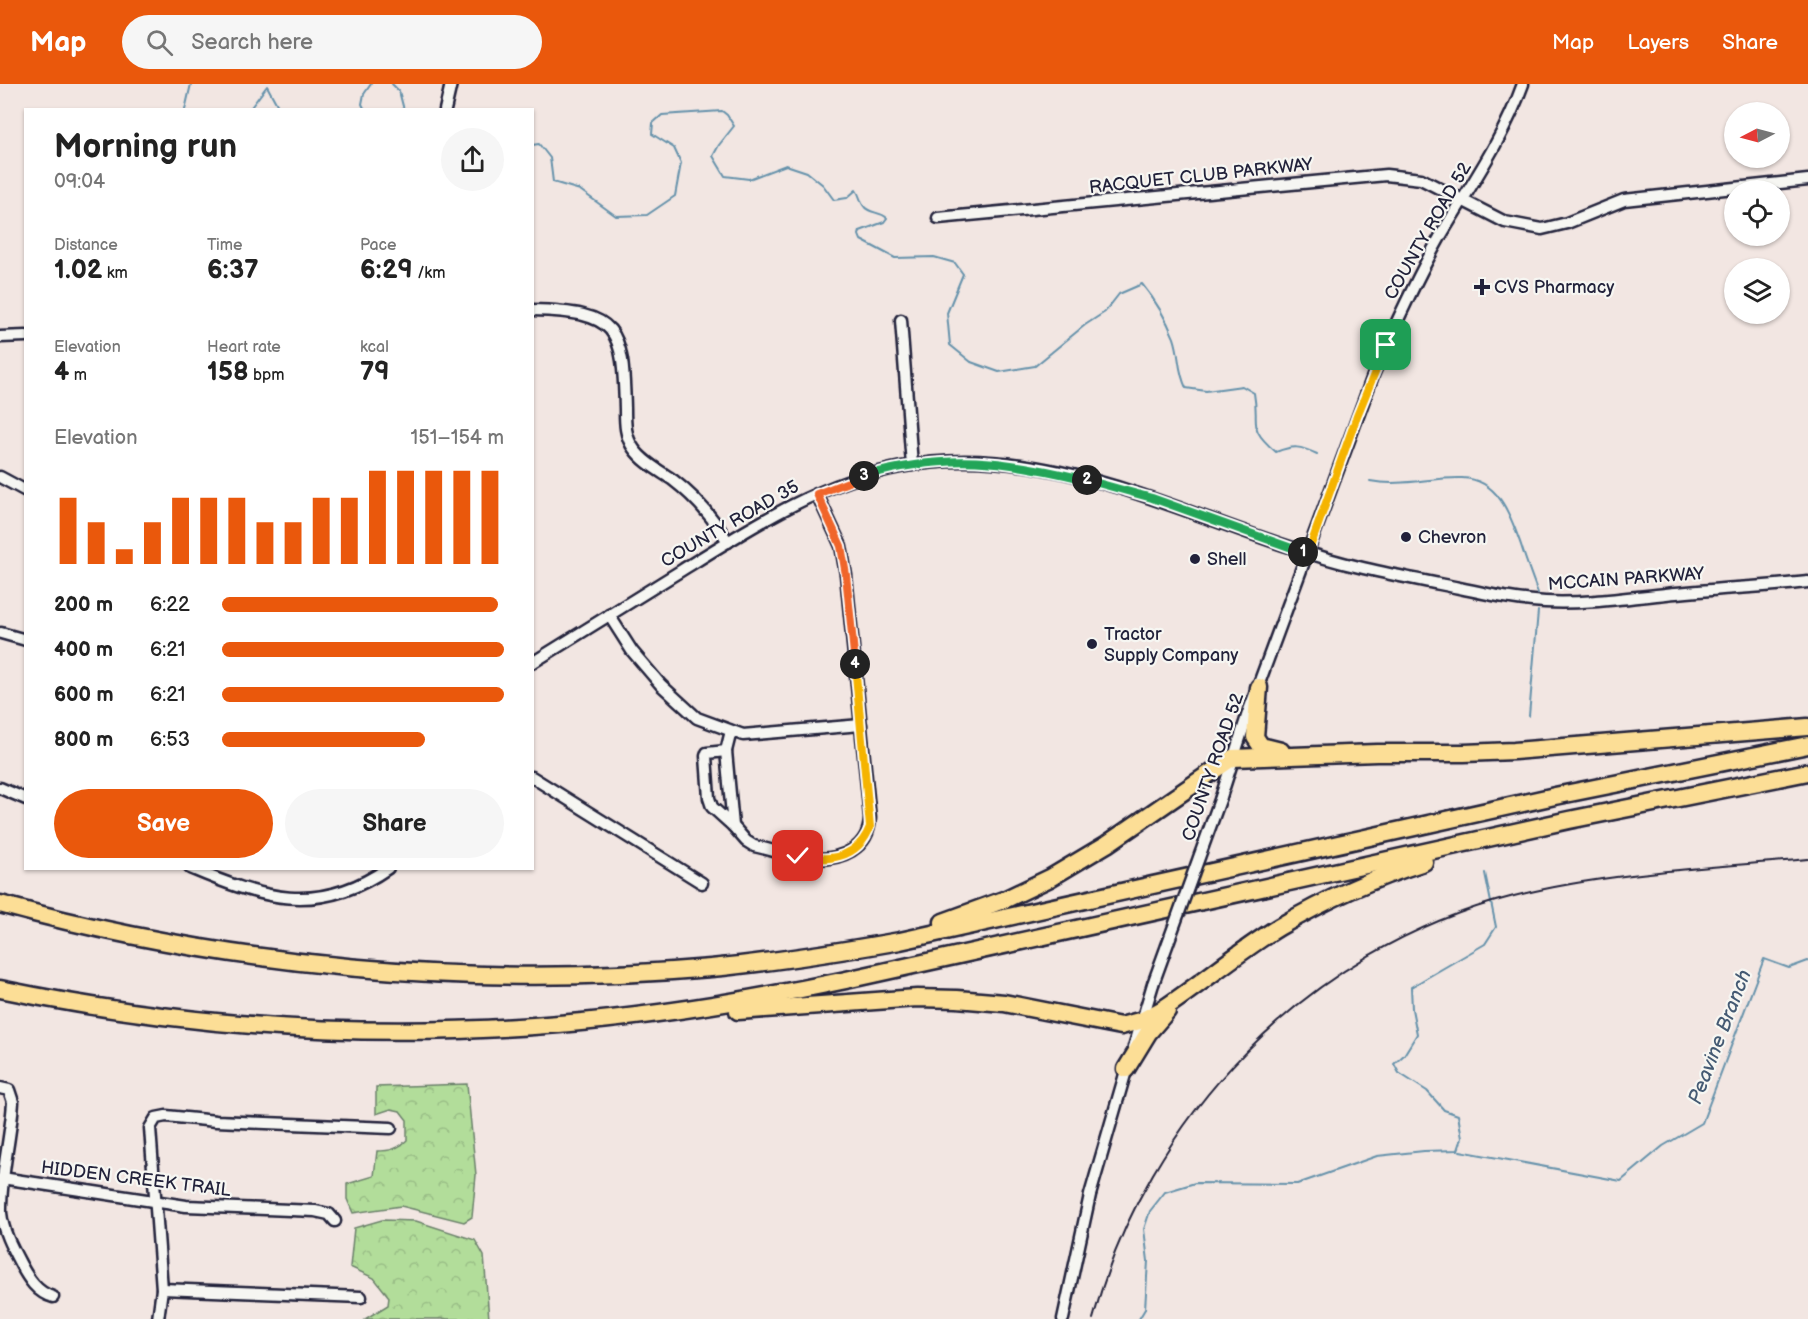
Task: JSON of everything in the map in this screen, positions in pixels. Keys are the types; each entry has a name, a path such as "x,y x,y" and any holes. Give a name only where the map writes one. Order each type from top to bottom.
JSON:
{"highway":[{"path":"1258,687 1255,737 1261,746 1276,751 1359,754"},
{"path":"831,953 910,933 956,918 1006,899 1050,878 1107,844 1232,758 1514,751 1808,727"},
{"path":"0,904 114,933 203,949 293,962 397,972 477,976 599,975 711,968 831,953 961,928 1555,796 1808,745"},
{"path":"570,1023 667,1013 777,995 1531,828 1808,772"},
{"path":"0,989 112,1009 208,1021 346,1030 443,1030 570,1023 917,998 1004,1003 1121,1026 1143,1020 1177,1000 1277,928 1334,897 1413,865 1531,828"},
{"path":"1126,1069 1148,1034 1177,1000"}],"street":[{"path":"445,108 451,84"},
{"name":"COUNTY ROAD 52","path":"1063,1319 1090,1195 1153,984 1221,797 1232,758 1357,416 1397,320 1432,252 1502,135 1523,84"},
{"name":"RACQUET CLUB PARKWAY","path":"938,218 1386,175 1421,179 1505,222 1542,229 1567,223 1624,200 1808,180"},
{"path":"534,310 567,312 591,317 602,322 616,336 624,363 625,421 629,442 639,455 694,499 728,542"},
{"path":"901,320 912,465"},
{"path":"0,337 24,336"},
{"name":"COUNTY ROAD 35","path":"534,662 790,506 853,479 912,465 944,461 977,461 1012,464 1054,472 1152,498 1308,553"},
{"path":"0,477 24,490"},
{"path":"726,751 707,753 709,798 712,807 734,826 746,841 754,846 813,859 840,856 855,849 865,839 870,827 846,575 841,546 817,494"},
{"name":"MCCAIN PARKWAY","path":"1308,553 1362,568 1497,596 1548,602 1628,598 1808,582"},
{"path":"609,615 632,651 661,685 697,718 743,735 861,725"},
{"path":"1,633 24,639"},
{"path":"731,731 726,751 734,826"},
{"path":"534,778 702,883"},
{"path":"0,788 24,798"},
{"path":"195,870 247,891 294,898 320,897 344,891 373,879 385,870"},
{"path":"0,1088 9,1090 13,1102 2,1178 0,1211 9,1241 35,1286 53,1297"},
{"path":"158,1319 162,1289 150,1128 158,1116 216,1122 391,1128"},
{"name":"HIDDEN CREEK TRAIL","path":"2,1178 196,1206 315,1211 329,1214 335,1221"},
{"path":"162,1289 361,1297"}],"green space":[{"path":"467,1084 476,1175 472,1217 464,1222 401,1206 353,1213 347,1199 347,1184 374,1176 377,1151 394,1149 407,1140 407,1120 400,1111 391,1109 376,1114 376,1087"},
{"path":"382,1220 416,1221 475,1240 484,1256 489,1319 365,1319 388,1305 389,1297 374,1278 350,1267 354,1228"}],"waterway":[{"path":"185,108 191,84"},
{"path":"364,108 362,104 364,94 371,84"},
{"path":"392,84 399,91 403,108"},
{"path":"250,108 267,86 279,108"},
{"path":"534,145 539,144 550,158 553,182 580,190 616,216 647,215 675,196 681,163 674,148 652,134 653,123 662,115 722,111 734,126 713,156 725,176 749,179 786,165 807,172 823,185 834,200 847,198 856,190 865,208 887,218 884,222 860,231 861,240 895,258 934,257 955,263 963,274 947,313 950,345 971,362 999,372 1035,366 1085,325 1105,312 1119,294 1142,284 1160,310 1174,338 1181,375 1186,388 1206,391 1242,386 1254,393 1257,431 1276,452 1297,447 1317,454"},
{"path":"1370,481 1393,483 1462,478 1475,480 1485,485 1502,501 1508,512 1538,593"},
{"path":"1529,716 1538,611"},
{"path":"1139,1319 1145,1309 1148,1261 1144,1229 1150,1211 1165,1192 1195,1183 1297,1184 1377,1156 1458,1150 1462,1138 1458,1115 1444,1110 1427,1091 1399,1073 1394,1064 1404,1055 1417,1034 1411,987 1485,944 1496,927 1485,873"},
{"name":"Peavine Branch","path":"1460,1151 1621,1181 1663,1146 1702,1123 1764,959 1789,968 1808,961"}],"railway":[{"path":"1093,1319 1118,1245 1153,1175 1196,1110 1247,1051 1305,999 1369,955 1439,921 1514,896 1550,888 1623,876 1808,859"}],"place":[{"name":"CVS Pharmacy","path":"1482,287"},
{"name":"Chevron","path":"1406,537"},
{"name":"Shell","path":"1195,559"},
{"name":"Tractor Supply Company","path":"1092,644"}],"route":[{"path":"798,856 813,859 840,856 855,849 865,839 870,827 846,575 841,546 817,494 853,479 899,467 937,461 1012,464 1130,491 1308,553 1357,416 1386,345"}]}
